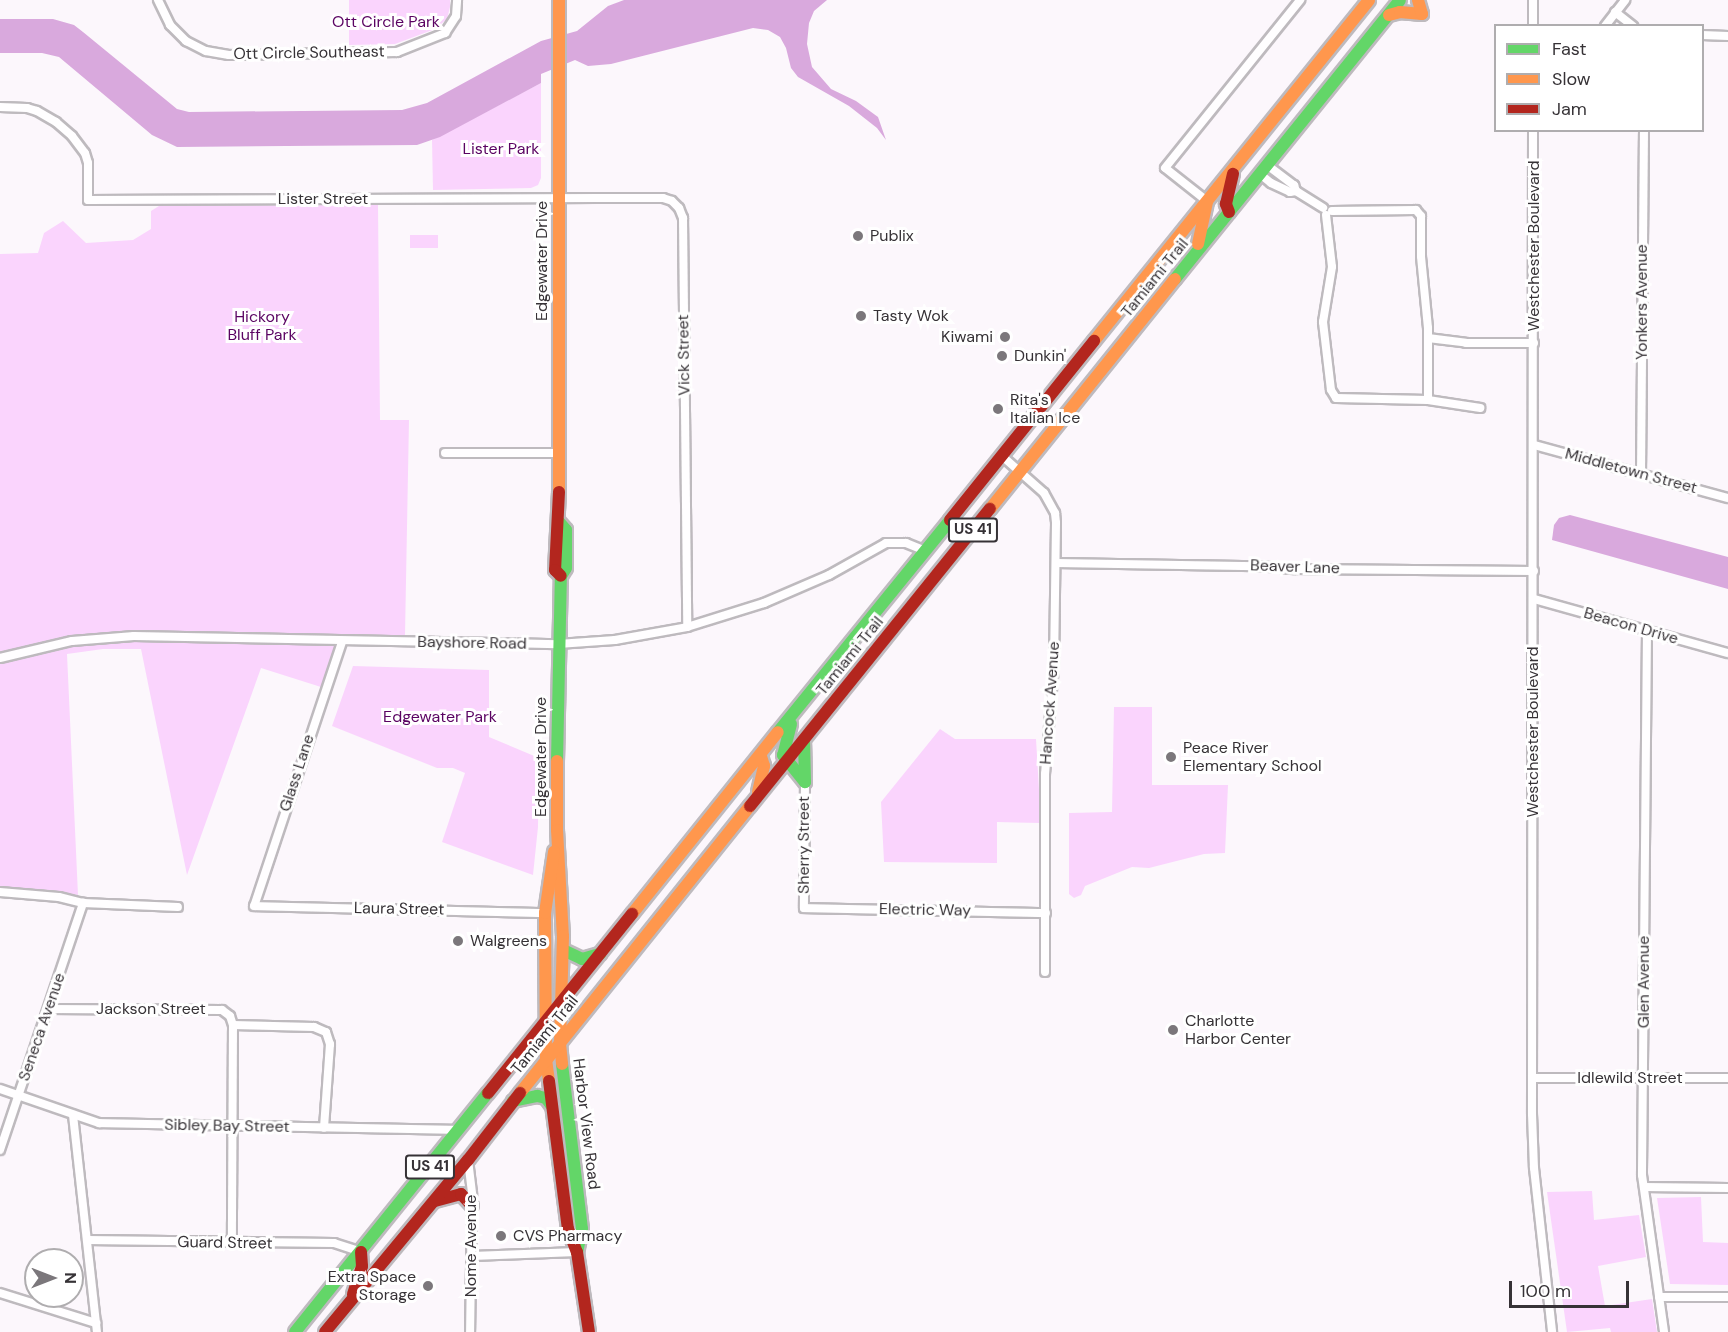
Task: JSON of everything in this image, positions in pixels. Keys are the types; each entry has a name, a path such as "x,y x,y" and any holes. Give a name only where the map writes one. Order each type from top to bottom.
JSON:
{"main road":[{"name":"Edgewater Drive","path":"559,0 559,522 555,532 555,570 561,576 558,644 557,830 563,999"},
{"name":"Tamiami Trail","path":"295,1332 1369,0"},
{"name":"Tamiami Trail","path":"325,1332 468,1160 512,1102 1400,0"},
{"path":"1389,15 1422,14 1418,0"},
{"path":"1228,212 1228,194 1236,166"},
{"path":"1194,255 1204,226 1207,201"},
{"path":"793,716 783,747 783,755 786,762 805,782"},
{"path":"804,740 805,782"},
{"path":"755,800 763,777 764,766 761,756"},
{"name":"Edgewater Drive","path":"546,1020 545,913 557,830"},
{"path":"563,951 582,959 600,954"},
{"name":"Harbor View Road","path":"563,999 560,1044 582,1228 577,1252"},
{"name":"Harbor View Road","path":"546,1020 546,1060 568,1229 577,1252 589,1332"},
{"path":"512,1102 537,1096 546,1098 551,1105"},
{"path":"433,1202 461,1194 472,1206"},
{"path":"351,1302 360,1274 361,1252"}],"street":[{"name":"Ott Circle Southeast","path":"158,0 170,25 186,41 206,51 229,55 398,52 445,33 456,16 458,0"},
{"path":"1207,201 1165,168 1300,0"},
{"path":"1533,0 1533,24"},
{"path":"1606,24 1625,0"},
{"path":"1615,12 1630,24"},
{"path":"1704,35 1728,36"},
{"name":"Lister Street","path":"0,107 27,108 37,111 56,122 72,136 85,153 88,163 88,200 558,198"},
{"name":"Westchester Boulevard","path":"1533,132 1532,1078 1534,1168 1552,1332"},
{"name":"Yonkers Avenue","path":"1641,474 1644,132"},
{"path":"1263,169 1290,192 1296,191 1327,211 1416,210 1421,216 1421,256 1428,338 1428,400"},
{"name":"Vick Street","path":"558,198 663,198 679,208 683,218 687,627"},
{"path":"1327,211 1332,267 1323,322 1331,390 1336,398 1428,400 1480,408"},
{"path":"1428,338 1466,342 1534,343"},
{"name":"Middletown Street","path":"1534,445 1728,498"},
{"path":"445,453 558,453"},
{"name":"Hancock Avenue","path":"1002,456 1044,493 1055,513 1056,563 1052,696 1046,757 1045,972"},
{"name":"Bayshore Road","path":"0,658 42,647 104,638 558,644 615,640 687,627 730,615 795,590 886,543 906,543 926,551"},
{"name":"Beaver Lane","path":"1056,563 1258,566 1295,569 1534,571"},
{"name":"Beacon Drive","path":"1534,599 1728,653"},
{"name":"Glen Avenue","path":"1647,631 1644,1187 1664,1332"},
{"name":"Glass Lane","path":"254,906 342,642"},
{"name":"Sherry Street","path":"804,908 805,782"},
{"path":"0,892 59,897 83,903 178,907"},
{"name":"Seneca Avenue","path":"0,1150 83,903"},
{"name":"Laura Street","path":"254,906 545,913"},
{"name":"Electric Way","path":"804,908 1046,913"},
{"name":"Jackson Street","path":"49,1009 222,1010 230,1016 233,1025"},
{"path":"232,1243 233,1025 314,1027 326,1032 330,1044 324,1128"},
{"name":"Idlewild Street","path":"1532,1078 1728,1078"},
{"name":"Sibley Bay Street","path":"0,1089 99,1123 460,1130"},
{"path":"0,1293 96,1328 73,1115"},
{"name":"Nome Avenue","path":"468,1160 472,1206 470,1332"},
{"path":"1644,1187 1728,1188"},
{"name":"Guard Street","path":"87,1240 334,1243 361,1252"},
{"path":"472,1256 577,1252"},
{"path":"1659,1297 1728,1297"}],"green space":[{"name":"Ott Circle Park","path":"349,0 450,0 450,7 447,19 435,29 395,44 349,45"},
{"name":"Lister Park","path":"541,83 541,178 538,185 531,188 433,190 432,140"},
{"name":"Hickory Bluff Park","path":"378,205 380,420 409,420 405,635 340,635 321,687 261,668 187,875 141,649 103,649 67,654 78,895 0,886 0,254 38,253 44,233 63,221 86,243 133,240 151,229 151,211 159,206"},
{"path":"410,235 438,235 438,248 410,248"},
{"name":"Edgewater Park","path":"353,666 489,670 489,737 539,758 538,827 533,875 442,842 465,773 453,768 437,768 332,726"},
{"path":"1114,707 1152,707 1152,785 1228,785 1225,853 1204,854 1149,868 1132,867 1085,886 1081,895 1074,898 1069,894 1069,813 1112,812"},
{"path":"940,729 955,739 1036,739 1041,823 997,822 997,863 884,862 881,802"},
{"path":"1592,1191 1594,1220 1639,1215 1646,1257 1598,1266 1605,1306 1652,1299 1657,1332 1611,1332 1610,1328 1567,1332 1547,1192"},
{"path":"1701,1197 1703,1242 1728,1243 1728,1285 1670,1284 1657,1198"}],"shaded area":[{"path":"624,0 827,0 814,11 809,23 807,44 812,67 831,89 856,101 878,117 886,140 877,128 849,106 798,77 791,68 786,48 780,37 768,30 753,28 611,64 588,66 575,60 541,74 541,83 440,137 417,145 177,147 152,135 59,57 42,53 0,53 0,19 53,19 74,25 177,109 189,112 402,110 427,103 541,41 577,31 608,6"},
{"path":"1570,515 1728,557 1728,589 1552,540 1554,525 1559,518"}],"traffic: fast":[{"path":"1175,279 1400,0"},
{"path":"778,732 950,520"},
{"path":"557,761 561,576 566,568 566,530 559,522"},
{"path":"791,724 783,755 805,782"},
{"path":"804,740 805,782"},
{"path":"563,950 582,959 600,954"},
{"path":"562,1064 582,1229 577,1252"},
{"path":"295,1332 488,1093"},
{"path":"513,1101 537,1096 546,1098 551,1105"}],"traffic: slow":[{"path":"559,0 559,492"},
{"path":"1094,341 1369,0"},
{"path":"1389,15 1400,12 1422,14 1418,0"},
{"path":"1198,244 1207,202"},
{"path":"990,509 1175,279"},
{"path":"632,914 778,732"},
{"path":"758,792 764,766 761,756"},
{"path":"557,761 557,830 563,936 560,1044 562,1064"},
{"path":"520,1093 750,806"},
{"path":"549,1081 546,1060 545,913 554,852"}],"traffic: jam":[{"path":"1229,212 1226,204 1233,174"},
{"path":"950,520 1094,341"},
{"path":"559,492 555,570 561,576"},
{"path":"750,806 990,509"},
{"path":"488,1093 632,914"},
{"path":"549,1081 568,1229 577,1252 589,1332"},
{"path":"325,1332 468,1160 520,1093"},
{"path":"435,1201 461,1194 472,1206"},
{"path":"353,1294 362,1266 361,1252"}],"place":[{"name":"Publix","path":"858,236"},
{"name":"Tasty Wok","path":"861,316"},
{"name":"Kiwami","path":"1005,337"},
{"name":"Dunkin'","path":"1002,356"},
{"name":"Rita's Italian Ice","path":"998,409"},
{"name":"Peace River Elementary School","path":"1171,757"},
{"name":"Walgreens","path":"458,941"},
{"name":"Charlotte Harbor Center","path":"1173,1030"},
{"name":"CVS Pharmacy","path":"501,1236"},
{"name":"Extra Space Storage","path":"428,1286"}]}
